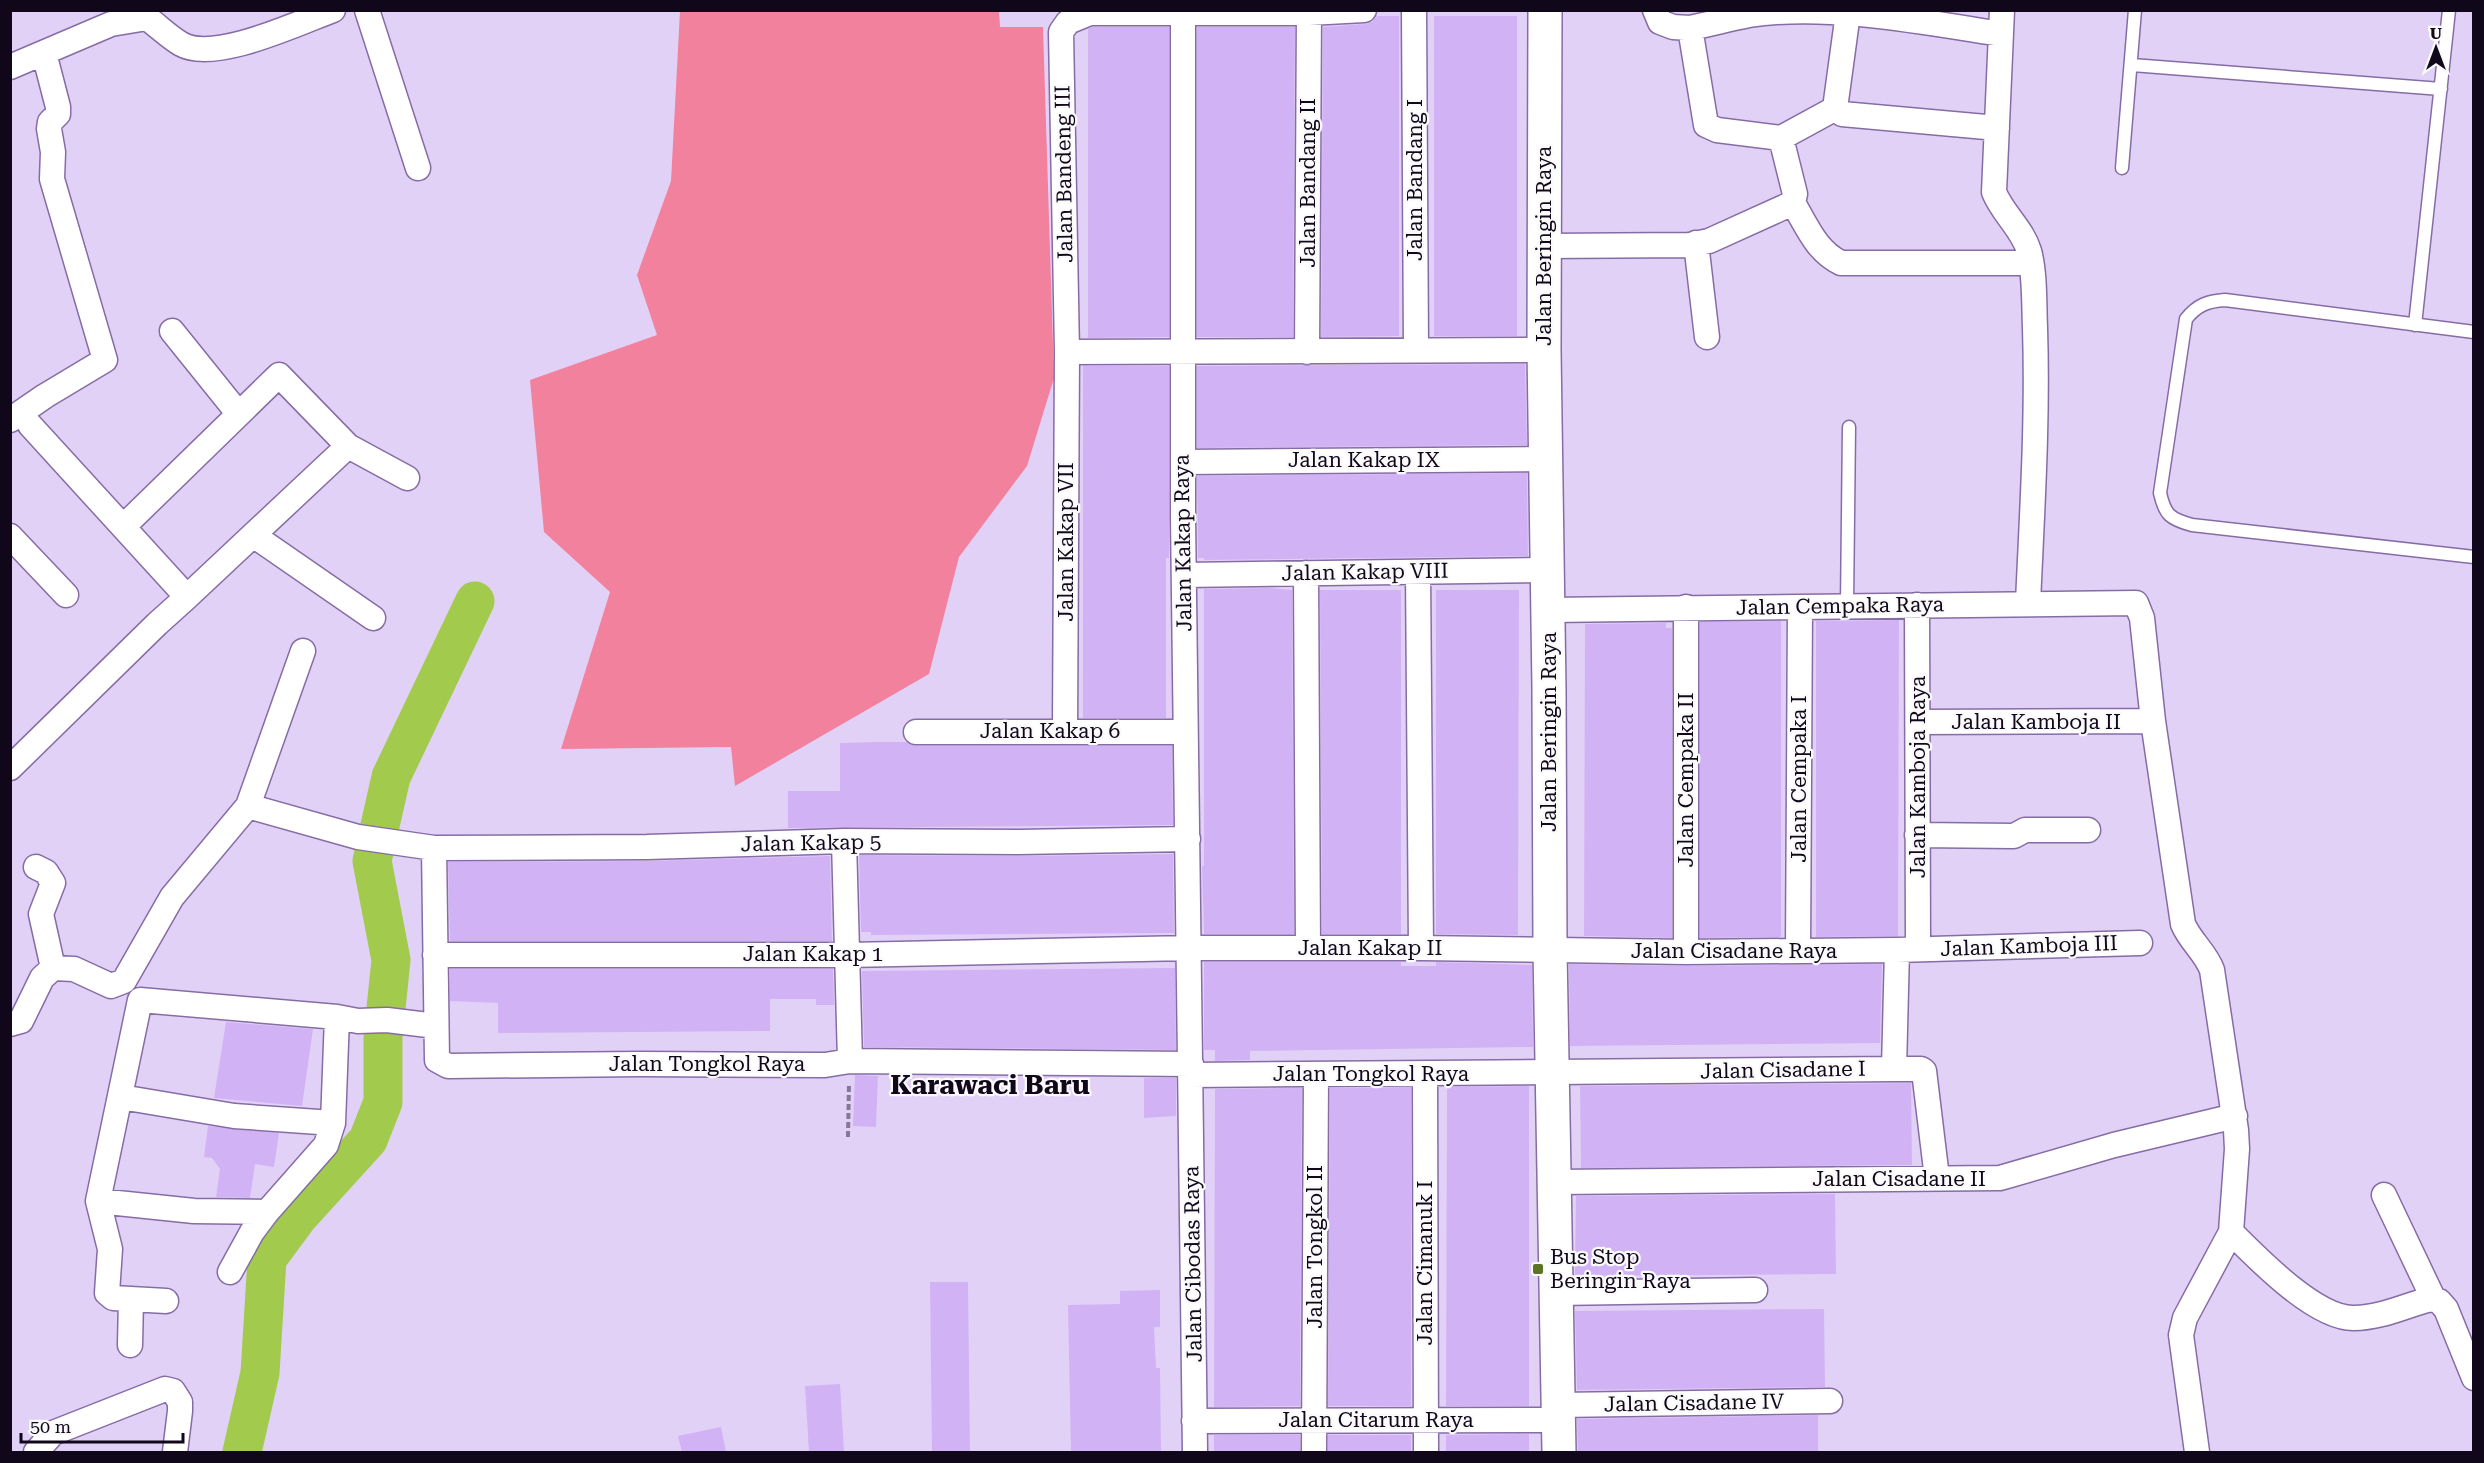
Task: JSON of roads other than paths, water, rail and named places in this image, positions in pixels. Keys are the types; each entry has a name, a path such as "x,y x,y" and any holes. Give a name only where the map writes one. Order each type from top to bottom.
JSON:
{"street":[{"path":"10,67 111,24 145,14 182,45 210,50 246,42 297,16 333,10"},
{"path":"367,10 418,168"},
{"path":"1090,12 1364,10"},
{"name":"Jalan Bandang I","path":"1414,10 1416,350"},
{"name":"Jalan Beringin Raya","path":"1545,10 1546,570 1559,1452"},
{"path":"1655,10 1660,22 1673,27 1690,28 1750,15 1818,12 2001,22 1994,192 1999,204 2025,241 2030,263 2036,368 2028,603"},
{"name":"Jalan Bandeng III","path":"1067,352 1061,32 1068,22 1090,12"},
{"name":"Jalan Kakap Raya","path":"1183,12 1182,462 1191,1069"},
{"name":"Jalan Bandang II","path":"1307,352 1309,12"},
{"path":"1836,108 1848,13"},
{"path":"1690,28 1706,125 1717,130 1781,138 1836,108"},
{"path":"44,53 58,107 58,114 50,122 49,129 53,152 52,179 105,360 45,396 20,422 124,526 188,597"},
{"path":"1836,108 1842,114 1997,128"},
{"path":"1781,138 1795,194 1793,203 1821,250 1841,263 2030,263"},
{"path":"1544,246 1709,241 1793,203"},
{"path":"1696,243 1707,337"},
{"path":"172,331 238,413"},
{"path":"1067,352 1544,350"},
{"name":"Jalan Kakap VII","path":"1065,731 1067,352"},
{"path":"124,526 279,375 348,446 407,478"},
{"path":"10,768 157,624 348,446"},
{"name":"Jalan Kakap IX","path":"1182,462 1545,459"},
{"path":"253,535 373,618"},
{"path":"10,536 66,595"},
{"name":"Jalan Kakap VIII","path":"1184,575 1546,570"},
{"path":"1418,572 1421,948"},
{"path":"1306,573 1308,948"},
{"name":"Jalan Cempaka Raya","path":"1548,610 2132,602 2136,603 2142,618 2153,722"},
{"name":"Jalan Kamboja Raya","path":"1908,950 1917,835 1919,722 1917,605"},
{"name":"Jalan Cempaka II","path":"1686,608 1686,952"},
{"name":"Jalan Cempaka I","path":"1798,951 1800,608"},
{"path":"10,1024 21,1020 42,978 53,968 74,969 111,986 124,981 172,897 248,806 303,651"},
{"name":"Jalan Kamboja II","path":"1919,722 2153,722"},
{"path":"2153,722 2183,924 2186,932 2210,963 2212,970 2235,1116 2237,1149 2231,1232 2183,1324 2182,1351 2197,1452"},
{"name":"Jalan Kakap 6","path":"916,732 1185,732"},
{"name":"Jalan Kakap 5","path":"248,806 358,837 434,848 648,847 844,840 1018,842 1188,839"},
{"path":"1917,835 2014,836 2025,830 2088,830"},
{"path":"844,840 850,1061"},
{"name":"Jalan Tongkol Raya","path":"434,848 437,1060 448,1066 825,1065 850,1061 1191,1069 1316,1075 1552,1073"},
{"path":"36,867 46,872 52,883 41,914 53,968"},
{"name":"Jalan Kamboja III","path":"1908,950 2140,943"},
{"name":"Jalan Kakap II","path":"1190,948 1550,950"},
{"name":"Jalan Kakap 1","path":"435,955 848,955 1190,948"},
{"name":"Jalan Cisadane Raya","path":"1550,950 1686,952 1908,950"},
{"name":"Jalan Cisadane I","path":"1552,1073 1894,1069 1908,950"},
{"path":"166,1301 113,1298 107,1293 110,1249 98,1201 140,1000 436,1026"},
{"path":"230,1272 252,1232 267,1212 326,1145 333,1123 347,1018"},
{"name":"Jalan Cibodas Raya","path":"1191,1069 1195,1452"},
{"path":"1894,1069 1924,1071 1937,1178"},
{"name":"Jalan Cimanuk I","path":"1425,1074 1426,1452"},
{"name":"Jalan Tongkol II","path":"1314,1452 1316,1075"},
{"path":"121,1097 234,1116 333,1123"},
{"name":"Jalan Cisadane II","path":"1554,1182 1937,1178 1976,1180 2020,1174 2114,1145 2235,1116"},
{"path":"2384,1195 2433,1298 2446,1309 2474,1378"},
{"path":"98,1201 194,1210 267,1212"},
{"path":"2231,1232 2271,1271 2313,1303 2340,1317 2372,1316 2433,1298"},
{"path":"1556,1293 1755,1290"},
{"path":"130,1345 131,1299"},
{"path":"36,1452 53,1433 165,1389 173,1391 180,1402 175,1452"},
{"name":"Jalan Cisadane IV","path":"1559,1412 1830,1401"},
{"name":"Jalan Citarum Raya","path":"1194,1421 1425,1419 1559,1412"}],"lane":[{"path":"2122,168 2132,64 2134,10"},
{"path":"2415,324 2449,10"},
{"path":"2132,64 2441,89"},
{"path":"2474,332 2225,300 2203,304 2194,309 2186,319 2160,493 2164,510 2175,520 2192,525 2474,557"},
{"path":"1847,606 1849,427"}],"waterway":[{"path":"242,1452 260,1373 267,1259 298,1217 368,1140 383,1102 383,1037 391,960 372,861 391,777 475,601"}],"place":[{"name":"Bus Stop Beringin Raya","path":"1538,1269"}],"district":[{"name":"Karawaci Baru","path":"990,1085"}]}
